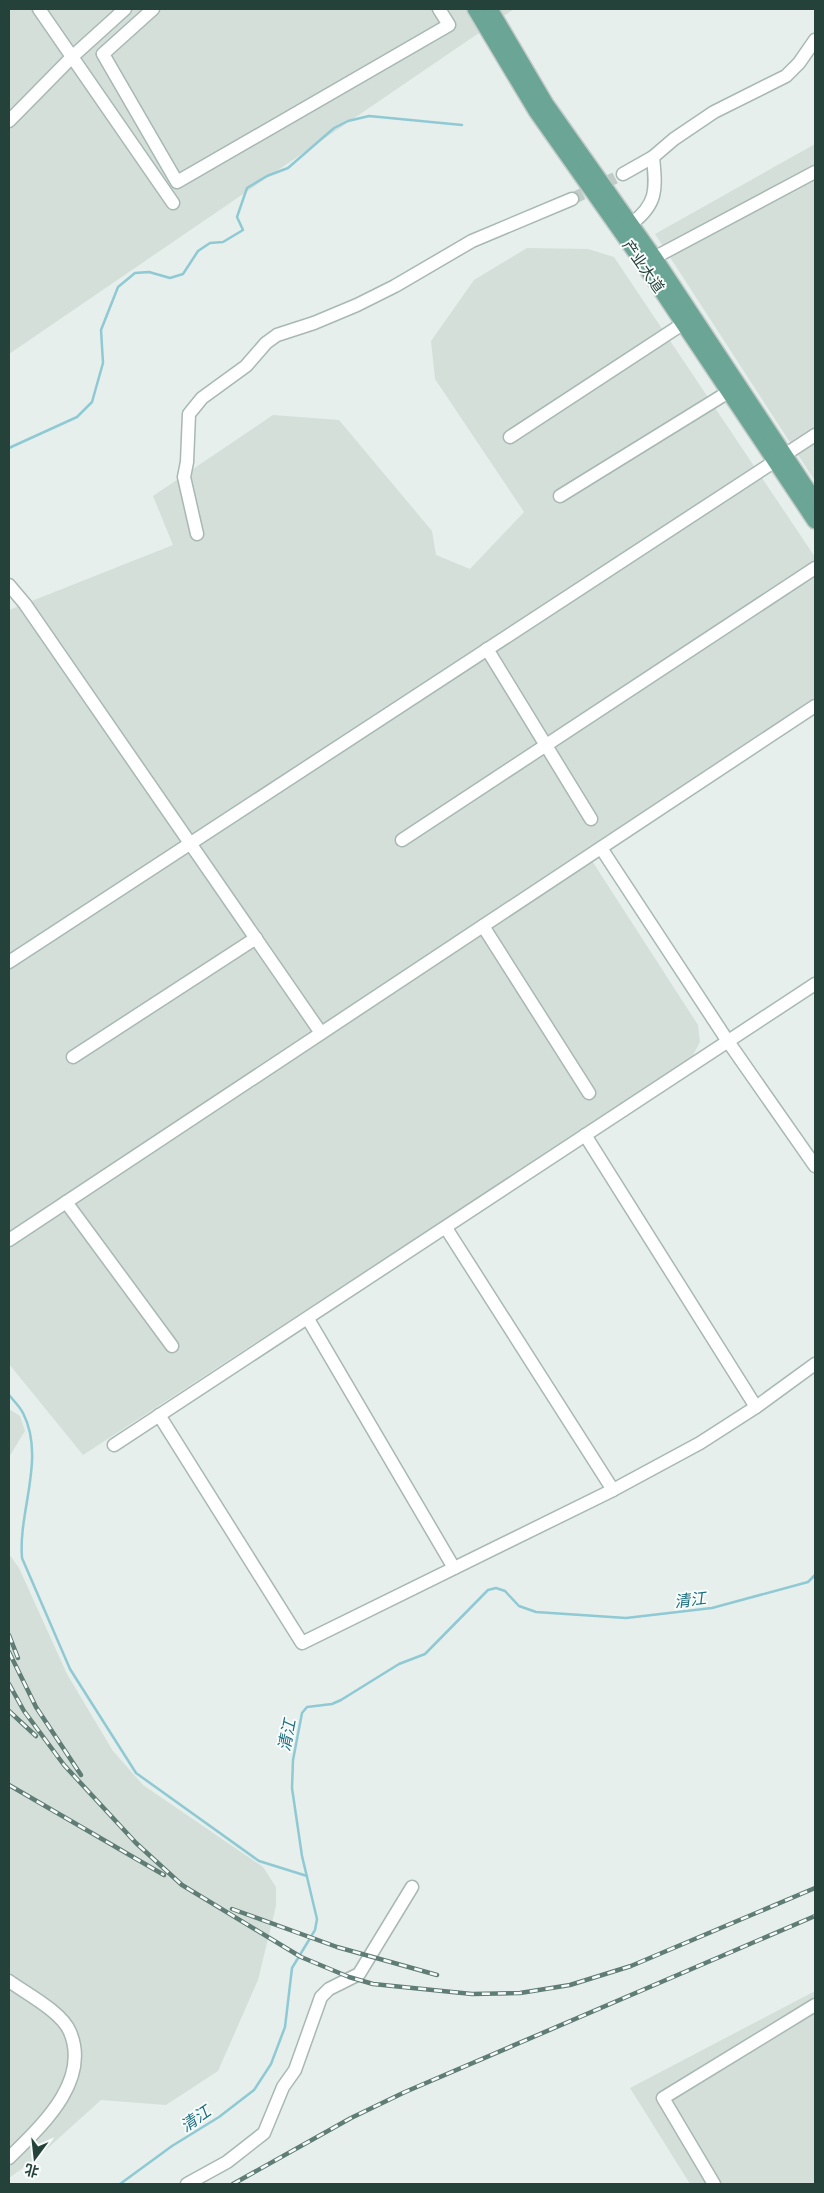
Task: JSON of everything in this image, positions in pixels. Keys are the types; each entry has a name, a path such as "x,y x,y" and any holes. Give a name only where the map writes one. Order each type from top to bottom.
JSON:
{"main road":[{"name":"产业大道","path":"475,9 536,111 649,260 781,458 815,521"},
{"name":"产业大道","path":"490,9 546,104 630,224 684,324 730,391 815,501"}],"street":[{"path":"38,9 73,56 173,202"},
{"path":"9,121 73,56 125,9"},
{"path":"153,9 103,54 177,182 449,25 439,9"},
{"path":"623,174 653,158 674,139 714,112 786,76 799,63 815,40"},
{"path":"630,224 645,213 652,202 655,191 653,158"},
{"path":"649,260 815,172"},
{"path":"197,534 184,477 187,462 190,414 202,398 246,366 266,343 277,335 314,323 357,305 395,286 472,241 572,199"},
{"path":"510,437 684,324"},
{"path":"560,496 730,391"},
{"path":"9,962 815,435"},
{"path":"402,840 815,568"},
{"path":"9,585 25,604 322,1033"},
{"path":"487,649 591,819"},
{"path":"9,1240 815,706"},
{"path":"601,848 728,1040 815,1166"},
{"path":"483,926 588,1093"},
{"path":"74,1058 256,938"},
{"path":"114,1445 815,984"},
{"path":"585,1135 756,1406"},
{"path":"66,1202 172,1346"},
{"path":"446,1228 613,1490"},
{"path":"308,1319 454,1568"},
{"path":"159,1415 302,1644 613,1490 700,1443 815,1364"},
{"path":"187,2184 227,2162 264,2133 280,2093 295,2070 321,1996 330,1989 359,1974 412,1887"},
{"path":"9,1982 52,2011 70,2032 74,2055 72,2080 63,2098 35,2132 9,2158"},
{"path":"714,2184 663,2098 815,2005"}],"shaded area":[{"path":"9,9 514,9 9,354"},
{"path":"815,144 815,481 655,234"},
{"path":"527,248 588,249 614,257 815,557 815,697 585,850 698,1025 700,1042 691,1059 83,1455 9,1364 9,610 173,545 153,496 273,415 339,420 432,531 436,555 470,569 524,512 435,379 431,341 474,280"},
{"path":"9,1409 20,1416 25,1431 9,1457"},
{"path":"9,1554 19,1568 67,1674 113,1751 143,1785 263,1867 276,1887 276,1906 258,1980 218,2071 166,2105 101,2100 38,2157 9,2178"},
{"path":"815,1991 815,2184 690,2184 630,2088"}],"waterway":[{"path":"9,448 77,417 92,402 103,363 101,330 118,287 135,273 149,272 170,278 183,274 198,251 210,243 223,242 243,230 237,217 247,188 267,176 288,168 334,128 348,121 369,116 462,125"},
{"path":"9,1395 23,1413 29,1430 32,1448 32,1466 22,1540 22,1558 70,1669 136,1773 259,1861 307,1876"},
{"name":"清江","path":"120,2184 172,2146 219,2117 254,2090 271,2064 285,2027 292,1968 315,1930 317,1919 302,1856 292,1788 293,1760 302,1713 307,1707 332,1704 341,1700 399,1664 425,1654 488,1590 496,1588 505,1591 519,1606 536,1612 626,1618 712,1608 808,1582 815,1575"}],"tunnel":[{"path":"572,199 623,174"}],"railway":[{"path":"9,1635 18,1658"},
{"path":"9,1652 36,1707 81,1775"},
{"path":"9,1684 24,1711 64,1765 136,1843 182,1885 301,1957 349,1977 373,1984 472,1994 520,1993 570,1985 631,1966 815,1888"},
{"path":"9,1711 36,1736"},
{"path":"9,1785 164,1875"},
{"path":"232,1909 337,1947 437,1975"},
{"path":"233,2184 351,2118 405,2092 815,1916"}]}
